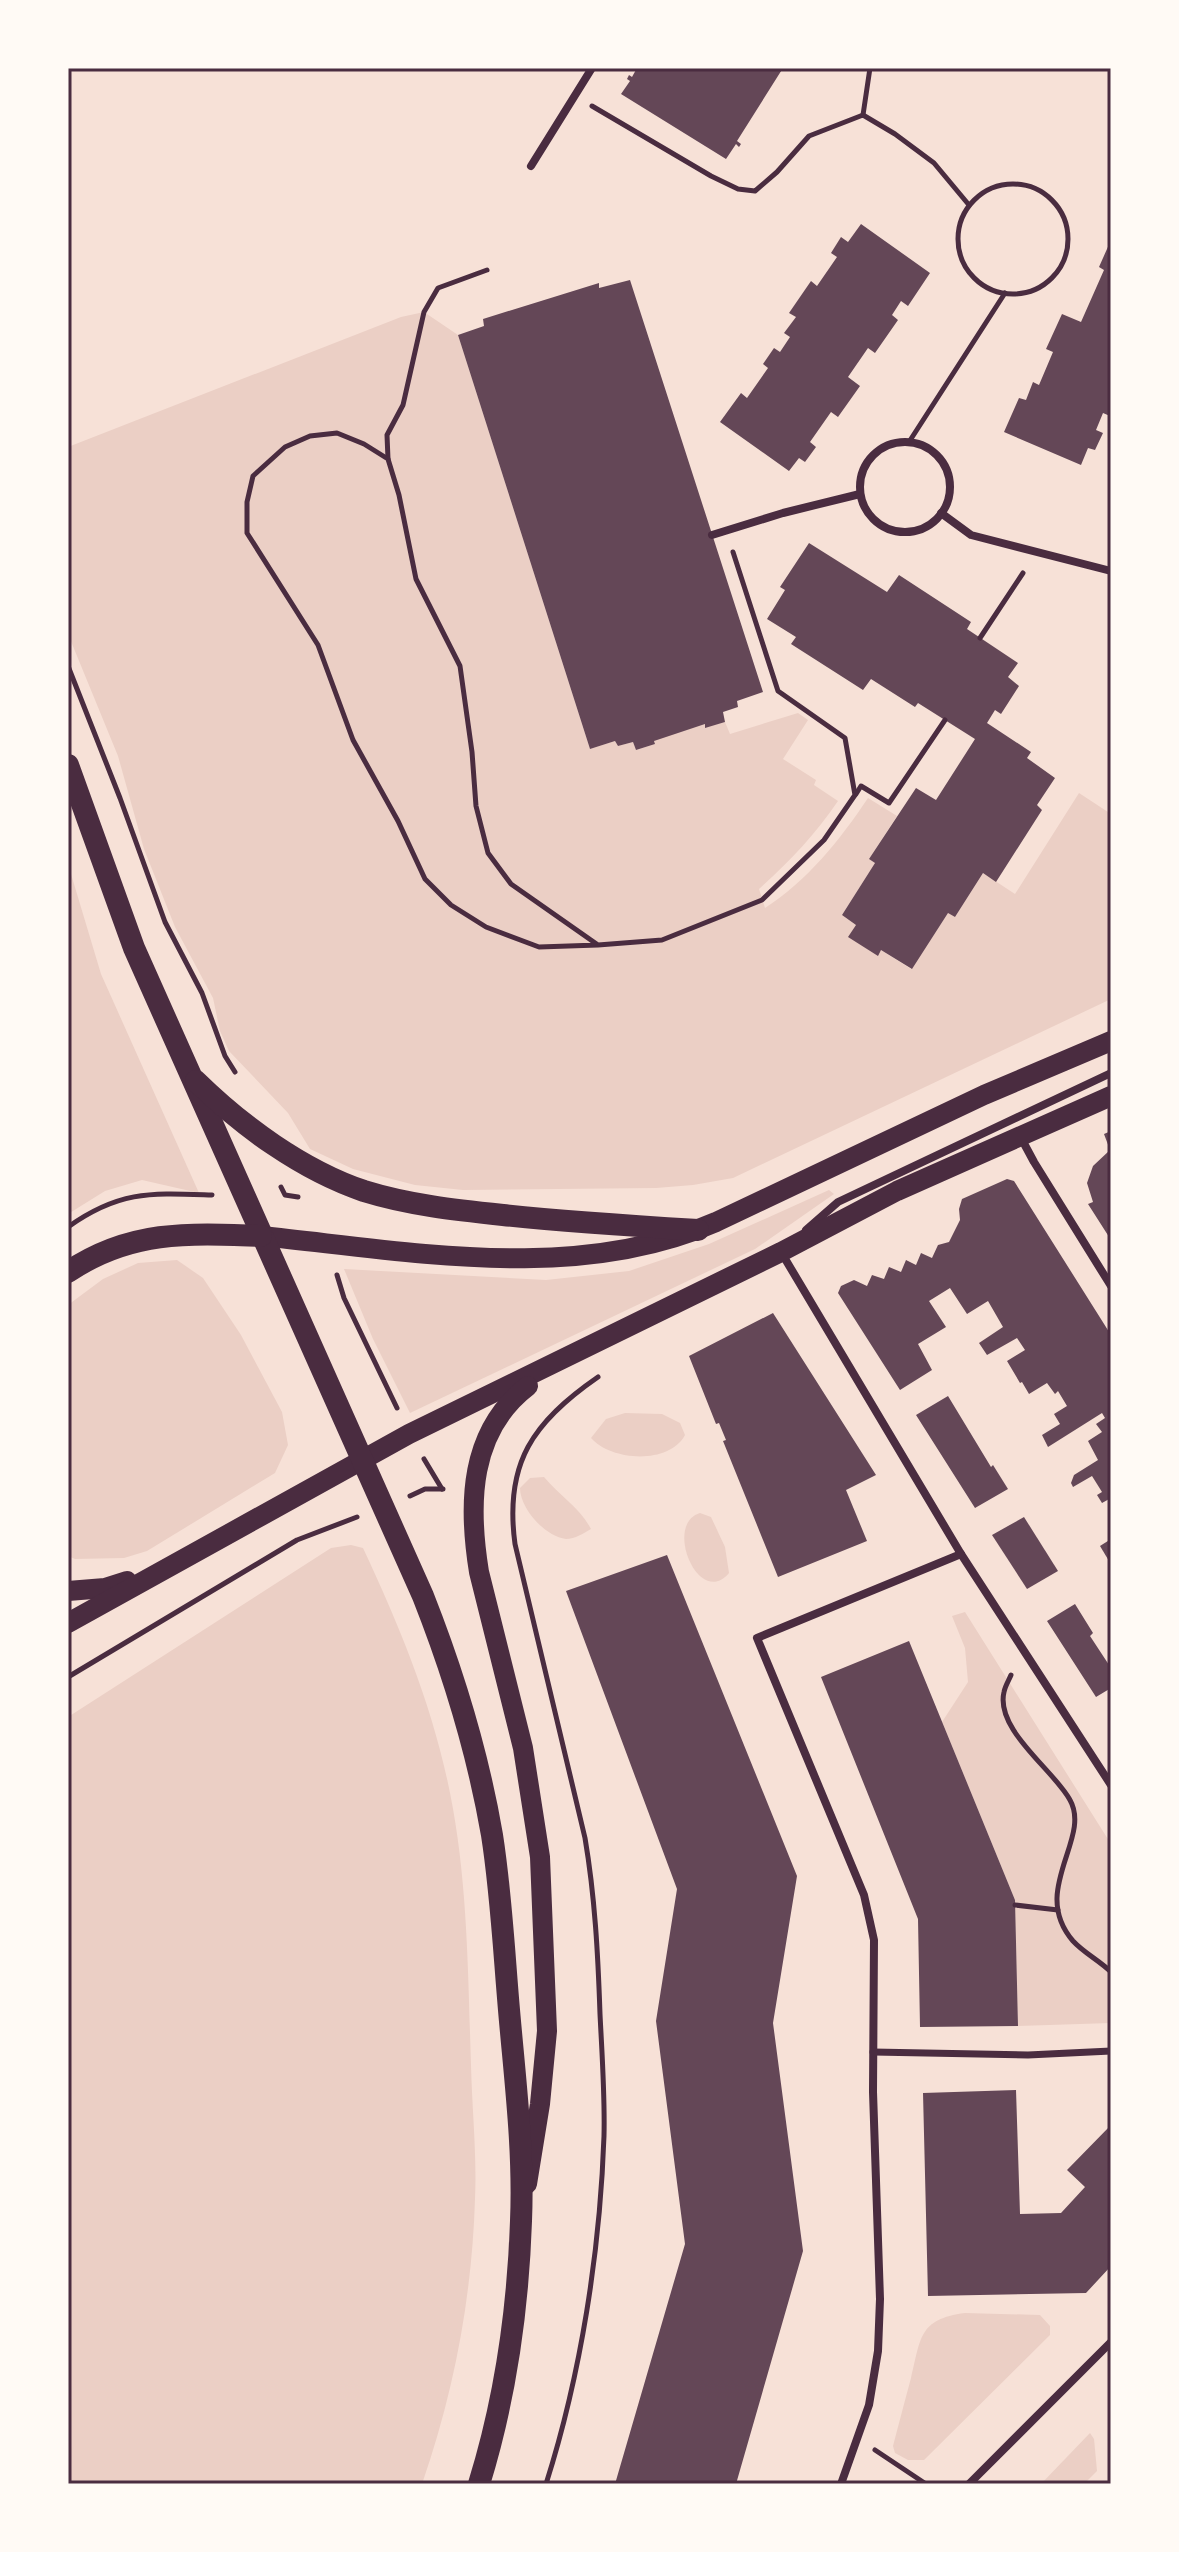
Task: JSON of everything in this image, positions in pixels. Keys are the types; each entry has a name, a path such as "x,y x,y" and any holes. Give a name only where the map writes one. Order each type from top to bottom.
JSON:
{"highway":[{"path":"68,765 134,948 436,1630 484,1798 497,1871 515,2078 522,2220 518,2276 498,2413 479,2484"},
{"path":"189,1073 210,1094 284,1150 363,1190 457,1210 698,1230"},
{"path":"68,1272 108,1250 138,1239 179,1234 261,1236"}],"main road":[{"path":"261,1236 457,1255 537,1259 620,1250 671,1240 984,1095 1111,1041"},
{"path":"68,1623 360,1460 781,1252 897,1191 1111,1096"},
{"path":"522,2220 545,2067 545,1940 540,1857 525,1760 479,1572 473,1496 482,1447 498,1415 525,1387 571,1356"},
{"path":"68,1591 105,1588 160,1572"}],"street":[{"path":"531,166 592,68"},
{"path":"909,442 928,449 940,458 947,471 948,500 941,513 930,523 917,530 902,531 887,528 874,520 860,494 861,479 865,466 874,454 886,446 909,442"},
{"path":"712,535 860,494"},
{"path":"941,513 971,535 1111,571"},
{"path":"1111,1073 838,1202 781,1252 961,1554 1111,1785"},
{"path":"1020,1135 1111,1286"},
{"path":"841,2484 869,2405 878,2351 880,2299 873,2052 874,1940 864,1895 757,1638 961,1554"},
{"path":"873,2052 1028,2055 1111,2051"},
{"path":"969,2484 1111,2342"}],"path":[{"path":"863,115 870,68"},
{"path":"574,96 711,176 738,189 755,191 809,136 863,115"},
{"path":"863,115 934,163 969,205"},
{"path":"1017,184 1042,194 1061,213 1067,239 1061,265 1050,280 1036,290 1005,293 983,286 969,273 960,257 957,239 960,221 969,205 983,193 999,186 1017,184"},
{"path":"487,270 438,288 424,312 403,405 387,435 388,459 399,495 416,579 460,666 476,806 488,853 511,884 598,945"},
{"path":"909,442 1005,293"},
{"path":"388,459 364,444 337,433 310,436 285,447 253,476 247,502 247,533 318,645 353,740 398,821 425,879 451,905 486,927 539,947 662,940 762,900 824,840 861,786 889,803 945,720"},
{"path":"726,531 778,691 845,738 855,795"},
{"path":"980,638 1037,552"},
{"path":"68,1227 115,1200 134,1196 285,1195"},
{"path":"514,1483 512,1519 515,1544 585,1838 595,1917 604,2110 595,2258 578,2351 546,2484"},
{"path":"68,1677 307,1535"},
{"path":"1022,1648 1003,1694 1007,1718 1036,1760 1070,1798 1075,1814 1070,1846 1059,1876 1058,1910 1072,1940 1111,1972"},
{"path":"1015,1905 1058,1910"},
{"path":"858,2438 926,2484"}],"shaded area":[{"path":"424,312 458,335 590,749 615,741 618,746 633,742 636,750 655,744 654,740 705,724 706,727 725,722 730,734 798,713 808,720 783,759 816,780 814,785 838,801 801,848 759,889 765,908 822,859 868,798 897,816 869,859 875,863 842,915 856,925 849,937 877,955 881,950 911,969 948,913 955,917 983,873 1015,894 1079,793 1111,814 1111,999 733,1178 656,1188 463,1190 415,1185 353,1169 310,1149 288,1113 229,1051 220,1031 213,998 175,927 144,849 118,756 68,634 68,447 401,317"},
{"path":"68,864 101,974 199,1193 142,1180 105,1191 68,1214"},
{"path":"829,1190 834,1194 755,1249 410,1413 373,1339 344,1269 546,1280 629,1271 709,1244"},
{"path":"177,1260 203,1278 241,1335 282,1412 288,1445 275,1473 147,1551 124,1558 75,1559 68,1556 68,1305 103,1279 138,1263"},
{"path":"625,1413 662,1414 680,1423 685,1435 677,1445 666,1451 640,1456 612,1451 591,1438 606,1419"},
{"path":"544,1477 591,1529 566,1539 550,1533 535,1520 524,1504 520,1488 530,1478"},
{"path":"700,1513 711,1517 725,1547 729,1573 718,1581 707,1580 697,1573 689,1561 685,1546 689,1520"},
{"path":"351,1545 363,1548 425,1699 450,1793 464,1894 475,2166 473,2236 459,2344 433,2449 422,2484 68,2484 68,1717 331,1548"},
{"path":"965,1612 1111,1844 1111,2023 1018,2026 1015,1900 942,1722 968,1682 965,1648 952,1616"},
{"path":"965,2313 1040,2315 1050,2326 1050,2335 924,2460 908,2460 895,2453 893,2446 920,2342 924,2333 938,2320"},
{"path":"1090,2433 1094,2439 1097,2471 1084,2484 1041,2484"}],"building":[{"path":"637,68 783,68 737,141 741,144 739,147 736,144 726,159 621,94 630,81 627,79 629,75 632,77"},
{"path":"861,224 930,273 908,306 901,301 892,315 898,320 875,353 868,348 848,377 860,386 838,417 831,412 810,442 816,447 805,462 799,458 789,471 720,422 741,393 747,398 768,368 763,364 774,348 780,352 790,337 784,333 796,317 789,313 811,281 817,286 837,257 831,253 841,237 848,242"},
{"path":"1111,240 1111,413 1110,416 1103,413 1096,430 1103,433 1095,450 1088,448 1081,465 1004,432 1019,398 1026,400 1033,382 1039,385 1053,352 1046,349 1062,314 1081,322 1104,270 1099,267"},
{"path":"630,280 763,692 737,701 738,707 723,712 725,722 705,728 705,724 636,750 633,742 618,746 615,741 590,749 458,335 484,326 483,319 599,283 599,288"},
{"path":"809,543 887,592 899,575 971,622 967,629 1018,663 1008,677 1019,686 1001,714 995,710 987,723 1031,752 1027,758 1055,778 1037,805 1042,810 996,882 983,873 955,917 948,913 912,969 881,950 878,956 848,937 856,925 842,915 875,863 869,859 916,788 936,800 975,739 918,703 915,707 871,679 863,690 791,644 796,637 767,619 785,590 780,587"},
{"path":"1111,1131 1111,1240 1088,1204 1093,1202 1087,1183 1093,1166 1110,1150 1104,1134"},
{"path":"1007,1179 1014,1181 1111,1335 1111,1498 1102,1503 1097,1495 1102,1492 1092,1476 1073,1487 1071,1483 1074,1475 1098,1460 1088,1441 1102,1432 1096,1424 1105,1418 1102,1413 1048,1447 1042,1435 1060,1424 1054,1414 1067,1406 1058,1391 1055,1394 1047,1383 1029,1394 1020,1383 1007,1361 1025,1350 1017,1338 987,1355 979,1343 1003,1327 988,1301 967,1314 950,1288 929,1301 946,1327 918,1344 932,1370 900,1390 838,1293 841,1286 854,1280 867,1286 872,1275 884,1279 889,1267 901,1272 906,1260 916,1265 921,1253 932,1258 938,1245 949,1242 960,1220 962,1199"},
{"path":"773,1313 876,1475 846,1490 867,1541 778,1577 723,1441 726,1440 719,1423 716,1424 689,1356"},
{"path":"948,1396 1008,1489 975,1508 916,1415"},
{"path":"1024,1517 1058,1571 1027,1589 992,1535"},
{"path":"1111,1539 1111,1560 1109,1561 1100,1546"},
{"path":"667,1555 797,1876 773,2023 803,2251 736,2484 615,2484 685,2244 656,2021 677,1889 566,1591"},
{"path":"1075,1604 1093,1633 1090,1636 1111,1668 1111,1688 1096,1697 1047,1621"},
{"path":"909,1641 1015,1900 1018,2026 920,2027 918,1919 821,1677"},
{"path":"1016,2090 1020,2214 1061,2213 1085,2187 1067,2170 1111,2125 1111,2266 1086,2293 928,2296 923,2093"}]}
